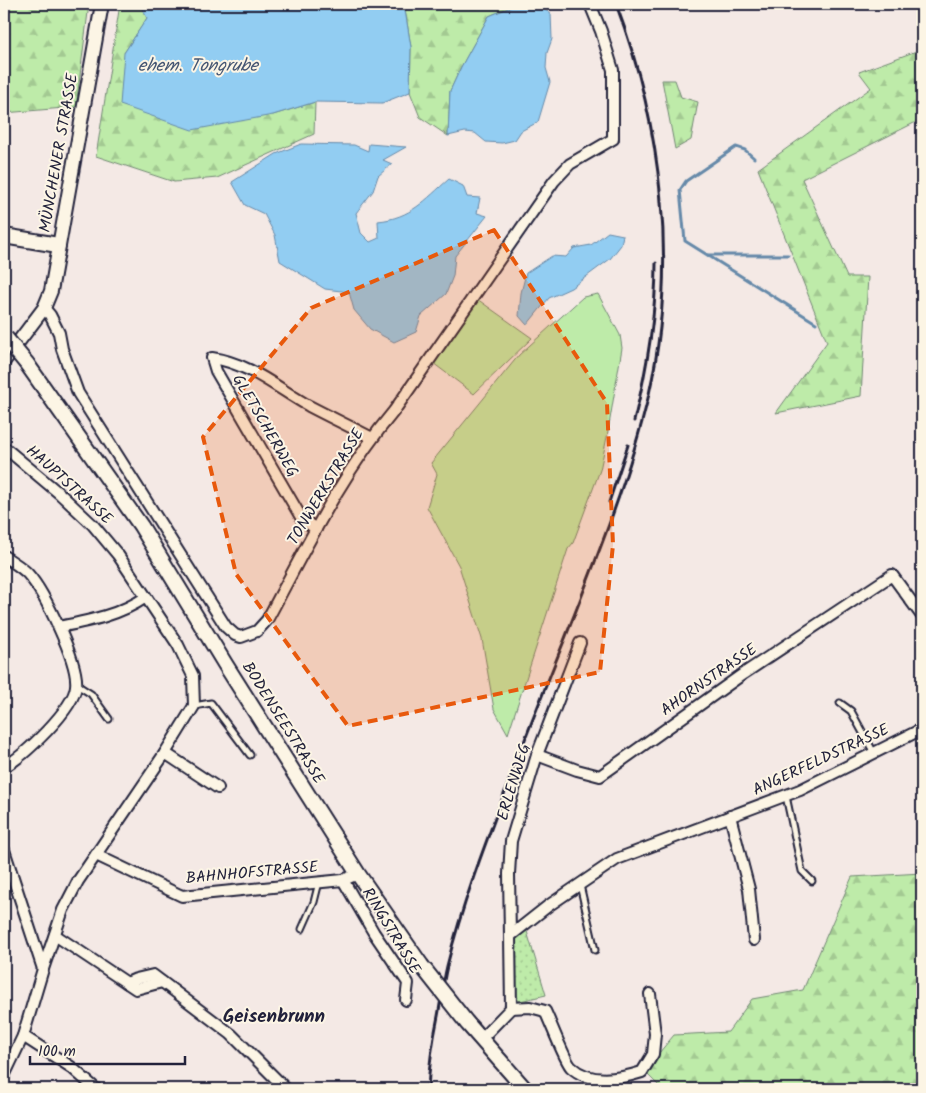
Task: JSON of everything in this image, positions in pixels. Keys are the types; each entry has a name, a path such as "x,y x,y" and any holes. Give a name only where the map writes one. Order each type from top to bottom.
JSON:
{"main road":[{"path":"4,236 58,245"},
{"name":"BODENSEESTRASSE","path":"4,336 27,364 141,526 225,664 358,874 421,965 467,1023 525,1089"}],"street":[{"name":"MÜNCHENER STRASSE","path":"44,308 51,291 102,4"},
{"name":"TONWERKSTRASSE","path":"44,308 59,333 62,349 78,393 226,627 235,635 241,637 257,631 267,620 352,466 394,411 554,181 570,164 613,139 613,70 601,30 590,4"},
{"path":"4,361 44,308"},
{"name":"GLETSCHERWEG","path":"316,529 302,519 216,371 212,358 228,360 266,378 308,405 372,438"},
{"name":"HAUPTSTRASSE","path":"4,447 60,494 93,526 118,555 178,645 193,676 194,706"},
{"path":"4,556 27,573 39,590 59,627 75,672 76,684 74,694 67,707 27,750 15,761 4,767"},
{"name":"AHORNSTRASSE","path":"537,755 577,770 600,776 743,674 892,575 922,616"},
{"path":"59,627 96,620 133,606 146,597"},
{"name":"ERLENWEG","path":"510,936 509,874 511,841 537,755 580,643"},
{"path":"4,1076 6,1065 23,1036 43,969 67,903 78,881 165,753 194,706"},
{"name":"ANGERFELDSTRASSE","path":"510,936 548,906 617,859 785,795 922,730"},
{"path":"165,753 218,788"},
{"path":"730,816 748,889 754,940"},
{"path":"4,850 43,969"},
{"name":"BAHNHOFSTRASSE","path":"96,855 182,896 343,880 358,874"},
{"name":"RINGSTRASSE","path":"343,880 374,933 408,983 406,1000"},
{"path":"55,936 136,989 162,982 231,1034 286,1089"},
{"path":"481,1039 510,1008 510,936"},
{"path":"510,1008 530,1007 545,1010 570,1067 584,1075 605,1080 626,1077 642,1072 653,1054 655,1034 650,994"},
{"path":"23,1036 71,1067 96,1089"}],"lane":[{"path":"76,684 92,694 110,719"},
{"path":"194,706 211,703 250,756"},
{"path":"840,703 851,711 874,753"},
{"path":"785,795 800,865 802,871 812,881"},
{"path":"302,929 314,902 320,882"},
{"path":"580,884 595,950"}],"highlighted area":[{"path":"494,230 607,403 613,545 600,672 348,726 236,574 203,437 311,308"}],"green space":[{"path":"4,4 89,4 76,107 4,113"},
{"path":"120,4 140,4 147,18 124,53 273,115 315,102 314,134 217,178 174,182 96,156"},
{"path":"404,4 518,4 489,16 461,67 450,91 448,136 420,117 410,92 411,47"},
{"path":"922,49 922,119 802,179 847,277 868,277 861,396 776,413 827,342 758,169 871,88 859,72"},
{"path":"662,80 675,80 681,97 698,102 691,140 675,149"},
{"path":"598,294 620,335 622,348 607,437 600,470 573,543 568,549 508,734 494,709 482,639 459,566 427,507 437,474 431,463 519,355 583,297"},
{"path":"477,299 532,338 474,394 433,363"},
{"path":"922,873 922,1089 662,1089 644,1071 674,1035 728,1032 752,999 803,990 852,877"},
{"path":"526,928 546,995 520,1001 515,998 515,943 518,936"}],"water":[{"name":"ehem. Tongrube","path":"140,4 404,4 411,47 410,92 382,103 315,102 273,115 192,130 120,105 124,53 147,18"},
{"path":"518,4 537,4 551,14 552,39 547,53 546,68 550,82 538,122 521,131 515,140 502,143 486,142 475,133 465,132 448,136 450,91 461,67 489,16"},
{"path":"301,144 354,145 368,151 369,144 406,147 383,160 392,164 378,176 373,191 356,213 361,233 370,242 379,238 378,221 409,212 425,201 449,179 463,186 467,197 480,198 477,213 487,216 455,256 453,276 446,294 421,316 416,332 394,342 370,329 354,310 349,292 325,289 280,261 275,235 264,214 245,205 232,182 276,154"},
{"path":"608,232 623,235 621,245 610,259 571,288 549,298 527,325 519,316 521,293 526,273 552,256 566,257 574,248 591,245"}],"waterway":[{"path":"754,158 745,150 736,147 686,181 680,190 685,241 816,323"},
{"path":"708,255 788,255"}],"railway":[{"path":"428,1089 429,1071 444,979 459,921 498,811 622,488 641,426 658,345 663,296 661,197 645,98 616,4"},
{"path":"634,421 650,342 656,283 656,263"},
{"path":"609,502 628,445"}],"district":[{"name":"Geisenbrunn","path":"274,1017"}]}
